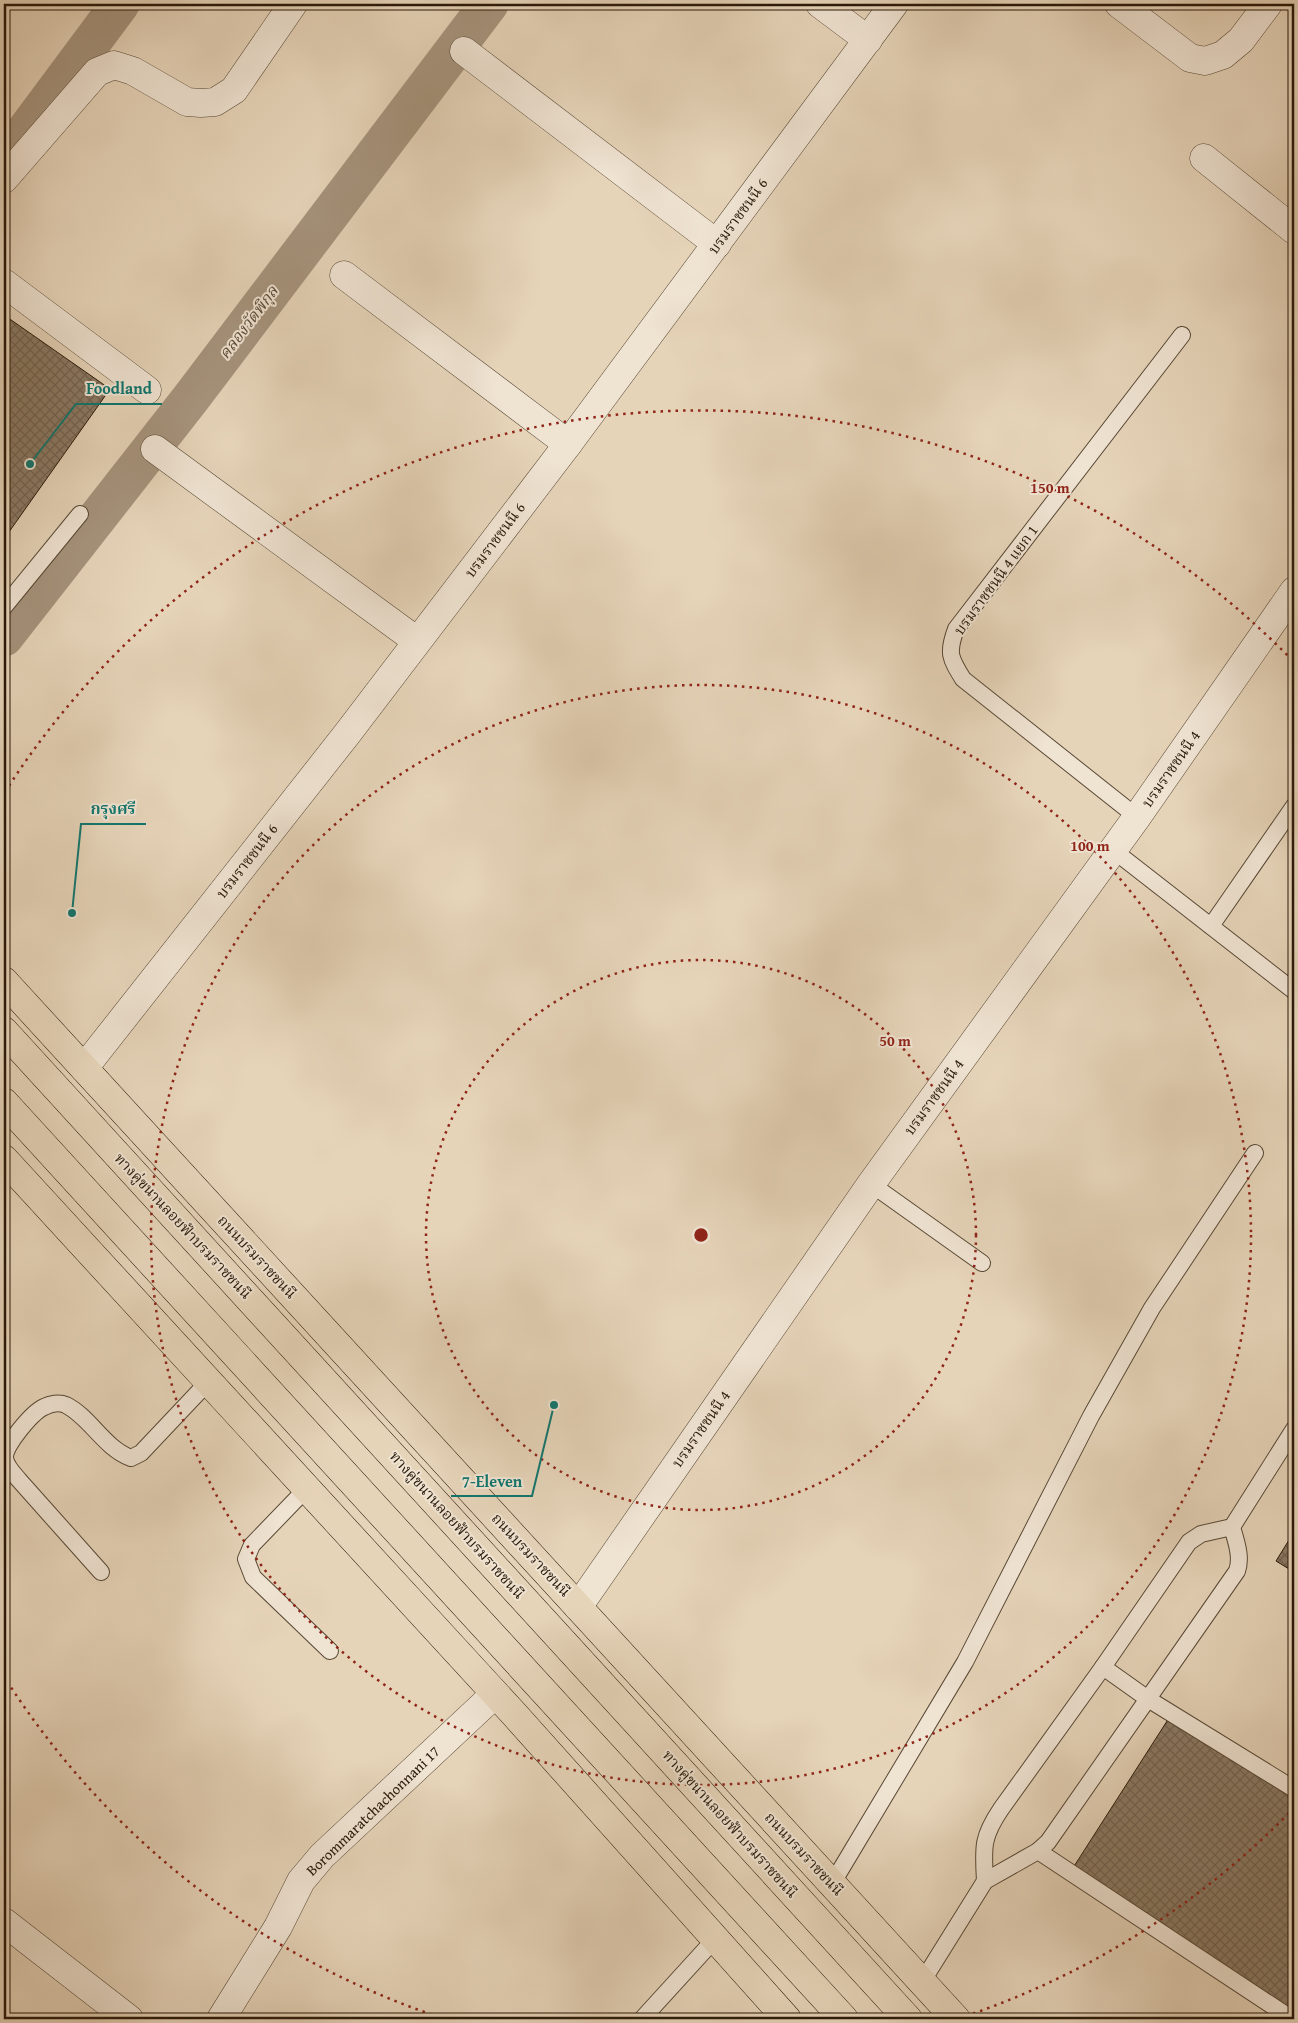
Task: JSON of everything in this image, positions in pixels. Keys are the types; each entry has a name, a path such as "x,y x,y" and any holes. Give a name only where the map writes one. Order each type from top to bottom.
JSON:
{"main road":[{"name":"ถนนบรมราชชนนี","path":"4,981 956,2019"},
{"name":"ทางคู่ขนานลอยฟ้าบรมราชชนนี","path":"4,1031 908,2019"},
{"path":"4,1102 844,2019"},
{"path":"5,1165 307,1488 787,2019"}],"street":[{"path":"4,179 97,72 114,65 132,71 187,102 214,102 234,90 294,4"},
{"path":"820,4 868,40"},
{"name":"บรมราชชนนี 6","path":"84,1068 568,444 894,4"},
{"path":"1119,4 1190,58 1205,61 1223,55 1241,40 1268,4"},
{"path":"464,50 718,244"},
{"path":"1204,158 1294,230"},
{"path":"344,275 568,444"},
{"path":"4,283 147,390"},
{"path":"154,449 417,641"},
{"name":"บรมราชชนนี 4","path":"578,1607 871,1184 1137,817 1294,591"},
{"name":"Borommaratchachonnani 17","path":"221,2019 278,1927 301,1881 322,1856 495,1694"},
{"path":"4,1922 129,2019"}],"lane":[{"name":"บรมราชชนนี 4 แยก 1","path":"1137,817 963,679 951,660 950,646 956,629 1182,334"},
{"path":"4,607 80,514"},
{"path":"1211,926 1294,806"},
{"path":"1113,850 1294,991"},
{"path":"832,1884 965,1662 1091,1416 1152,1308 1255,1153"},
{"path":"871,1184 982,1263"},
{"path":"101,1572 19,1480 7,1464 6,1449 14,1437 42,1408 53,1403 65,1404 120,1454 131,1458 141,1453 209,1381"},
{"path":"985,1881 983,1848 988,1827 1103,1667 1189,1542 1201,1534 1232,1527 1294,1429"},
{"path":"307,1488 252,1545 246,1559 253,1577 330,1651"},
{"path":"922,1982 985,1881 1038,1851 1048,1842 1237,1571 1239,1566 1238,1552 1232,1527"},
{"path":"1103,1667 1148,1699 1294,1789"},
{"path":"1038,1851 1292,2019"},
{"path":"642,2019 714,1940"}],"building":[{"path":"4,315 110,389 4,539"},
{"path":"1294,1532 1294,1572 1276,1561"},
{"path":"1169,1718 1294,1797 1294,2013 1071,1871"}],"waterway":[{"path":"4,160 120,4"},
{"name":"คลองวัดพิกุล","path":"4,637 191,398 489,4"}],"place":[{"name":"Foodland","path":"30,464"},
{"name":"กรุงศรี","path":"72,913"},
{"name":"7-Eleven","path":"554,1405"}]}
